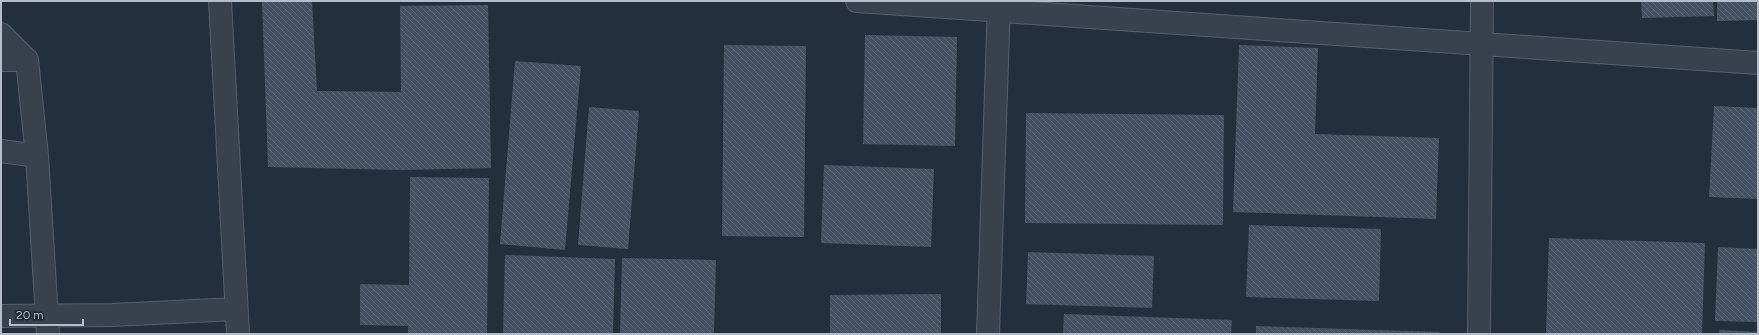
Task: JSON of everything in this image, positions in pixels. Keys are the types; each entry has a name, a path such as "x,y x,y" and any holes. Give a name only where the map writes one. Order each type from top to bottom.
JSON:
{"street":[{"path":"220,1 238,334"},
{"path":"857,1 999,6 1482,44 1758,63"},
{"path":"1479,334 1482,1"},
{"path":"988,334 999,6"},
{"path":"1,34 27,60 37,156 48,325"},
{"path":"1,60 27,60"},
{"path":"1,151 37,156"},
{"path":"1,316 48,325 236,309"}],"building":[{"path":"312,1 317,91 401,92 400,6 488,5 491,168 402,170 268,167 262,2"},
{"path":"1641,1 1713,1 1714,16 1642,18"},
{"path":"1717,1 1758,1 1758,20 1717,21"},
{"path":"865,35 957,37 955,146 863,144"},
{"path":"724,45 806,46 804,237 722,236"},
{"path":"1239,45 1318,48 1315,134 1439,138 1436,219 1233,212"},
{"path":"515,61 581,66 565,250 500,244"},
{"path":"1714,106 1758,108 1758,199 1709,197"},
{"path":"589,107 639,111 628,249 578,245"},
{"path":"1026,113 1224,115 1223,225 1025,223"},
{"path":"824,165 934,169 931,247 821,243"},
{"path":"410,177 489,178 487,334 408,334 408,326 360,325 360,284 409,285"},
{"path":"1249,225 1381,229 1379,301 1246,297"},
{"path":"1549,238 1705,243 1702,334 1546,334"},
{"path":"1718,247 1758,249 1758,322 1715,321"},
{"path":"1028,252 1154,256 1152,308 1026,304"},
{"path":"505,255 615,259 613,334 503,334"},
{"path":"622,258 716,260 714,334 620,334"},
{"path":"941,294 941,334 830,334 830,295"},
{"path":"1064,314 1232,320 1231,334 1063,334"},
{"path":"1256,326 1440,332 1440,334 1256,334"},
{"path":"1719,330 1758,332 1758,334 1719,334"}]}
